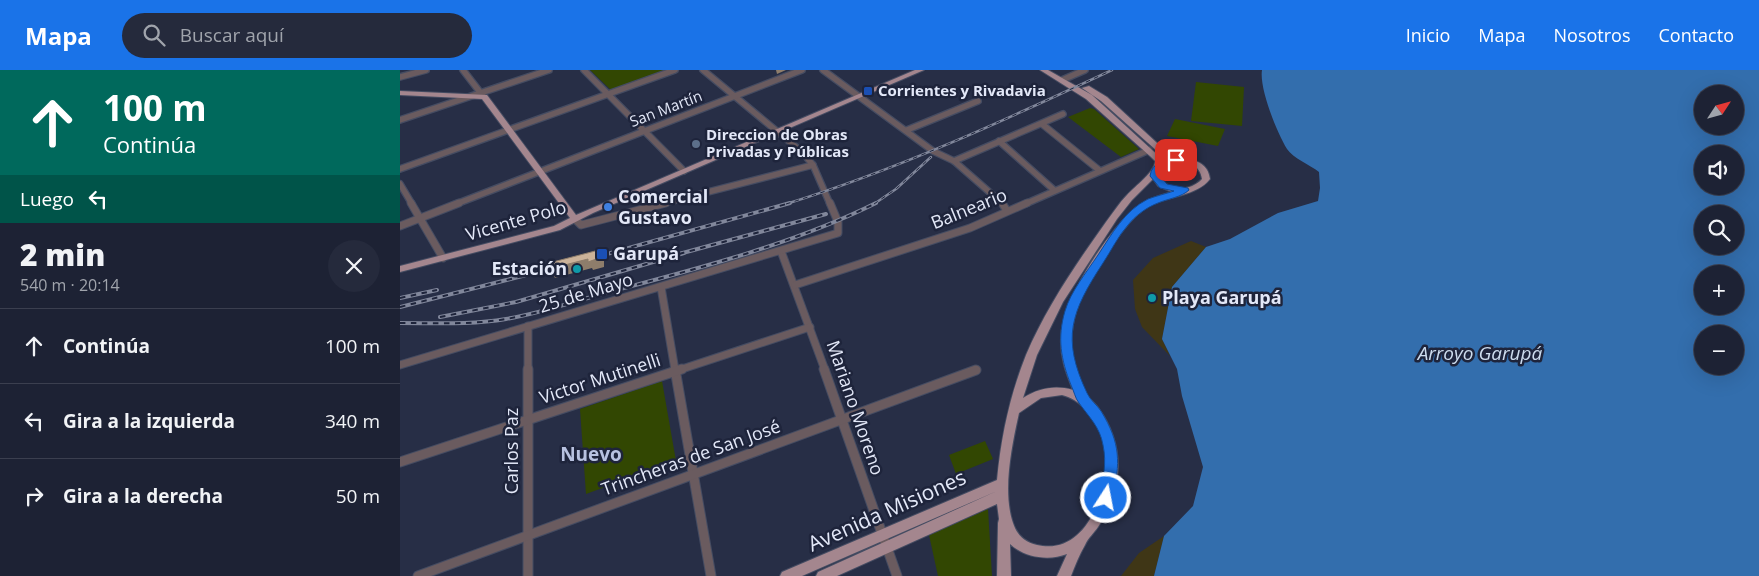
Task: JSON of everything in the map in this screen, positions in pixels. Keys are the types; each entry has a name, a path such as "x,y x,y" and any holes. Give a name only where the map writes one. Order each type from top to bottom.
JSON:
{"main road":[{"path":"400,92 482,95 575,219 590,210 921,70"},
{"path":"1043,70 1098,95 1161,152 1176,160"},
{"path":"1004,576 1003,489 1013,412 1028,365 1043,331 1066,288 1125,204 1157,167 1176,160 1185,160 1199,165 1206,174 1204,184 1192,190 1164,186 1156,178 1157,167 1159,160 1096,102 1064,79 1055,70"},
{"path":"1064,576 1080,541 1103,505 1112,467 1110,445 1105,430 1095,412 1083,399 1069,364 1066,350 1066,332 1074,300 1117,232 1132,216 1152,201 1184,190"},
{"name":"Vicente Polo","path":"400,269 547,231 575,219"},
{"path":"1013,412 1033,397 1049,391 1061,391 1083,399"},
{"name":"Avenida Misiones","path":"787,576 883,535 1003,489"},
{"name":"Avenida Misiones","path":"823,576 888,548 1003,489"},
{"path":"1004,519 1015,541 1034,550 1048,552 1063,551 1080,541"}],"street":[{"path":"400,78 426,70"},
{"path":"463,70 482,95 550,70"},
{"path":"584,70 684,171"},
{"path":"400,169 676,70"},
{"path":"703,70 778,131 802,152 813,165"},
{"name":"San Martín","path":"400,226 802,70"},
{"path":"823,70 933,150 954,161 1004,205 1007,211"},
{"path":"1064,79 1085,70"},
{"path":"400,120 470,96"},
{"path":"907,130 978,101"},
{"path":"954,161 1063,114"},
{"path":"1042,124 1099,170"},
{"path":"999,141 1054,190"},
{"name":"Balneario","path":"796,285 970,228 1099,170 1149,150"},
{"name":"Vicente Polo","path":"575,219 581,225 813,165"},
{"name":"25 de Mayo","path":"400,366 838,233 840,229 838,222 813,165"},
{"path":"400,184 444,258"},
{"name":"Mariano Moreno","path":"781,251 796,285 897,576"},
{"path":"661,286 674,372 710,576"},
{"name":"Carlos Paz","path":"528,326 528,576"},
{"name":"Victor Mutinelli","path":"400,462 810,327"},
{"name":"Trincheras de San José","path":"418,576 976,370"}],"green space":[{"path":"590,70 666,70 611,90"},
{"path":"1196,82 1244,87 1242,126 1191,121"},
{"path":"1090,108 1094,109 1139,149 1121,157 1068,117"},
{"path":"1175,119 1225,129 1218,146 1167,136"},
{"path":"662,381 676,461 586,494 580,409"},
{"path":"985,441 993,459 956,474 949,455"},
{"path":"988,509 992,576 938,576 929,535"}],"sand":[{"name":"Playa Garupá","path":"1191,241 1206,247 1172,287 1162,339 1170,356 1142,327 1135,309 1133,280 1153,258"},
{"path":"1164,536 1154,576 1121,576 1139,553"}],"water":[{"name":"Arroyo Garupá","path":"1262,70 1759,70 1759,576 1154,576 1164,536 1193,506 1203,467 1182,396 1177,369 1162,339 1172,287 1206,247 1230,239 1278,213 1318,201 1320,188 1319,172 1287,149 1278,132 1263,88"}],"building":[{"path":"599,250 599,258 588,262 588,259 549,269 549,263"}],"railway":[{"path":"786,204 870,175 951,143 1112,70"},
{"path":"874,204 896,189 931,157"},
{"path":"589,259 790,203"},
{"path":"400,323 480,322 533,313 747,253 813,230 874,204"},
{"path":"679,254 826,214"},
{"path":"440,317 516,302 684,253"},
{"path":"400,307 562,266"},
{"path":"400,298 437,290"}],"place":[{"name":"Corrientes y Rivadavia","path":"868,91"},
{"name":"Direccion de Obras Privadas y Públicas","path":"696,144"},
{"name":"Comercial Gustavo","path":"608,207"},
{"name":"Garupá","path":"602,254"},
{"name":"Estación","path":"577,269"},
{"name":"Playa Garupá","path":"1152,298"}],"district":[{"name":"Nuevo","path":"591,454"}],"route":[{"path":"1106,498 1112,467 1110,445 1105,430 1095,412 1083,399 1069,364 1066,350 1066,332 1070,310 1074,300 1124,223 1138,210 1152,201 1184,190 1174,190 1164,186 1158,182 1155,176 1155,170 1159,165 1176,160"}]}
